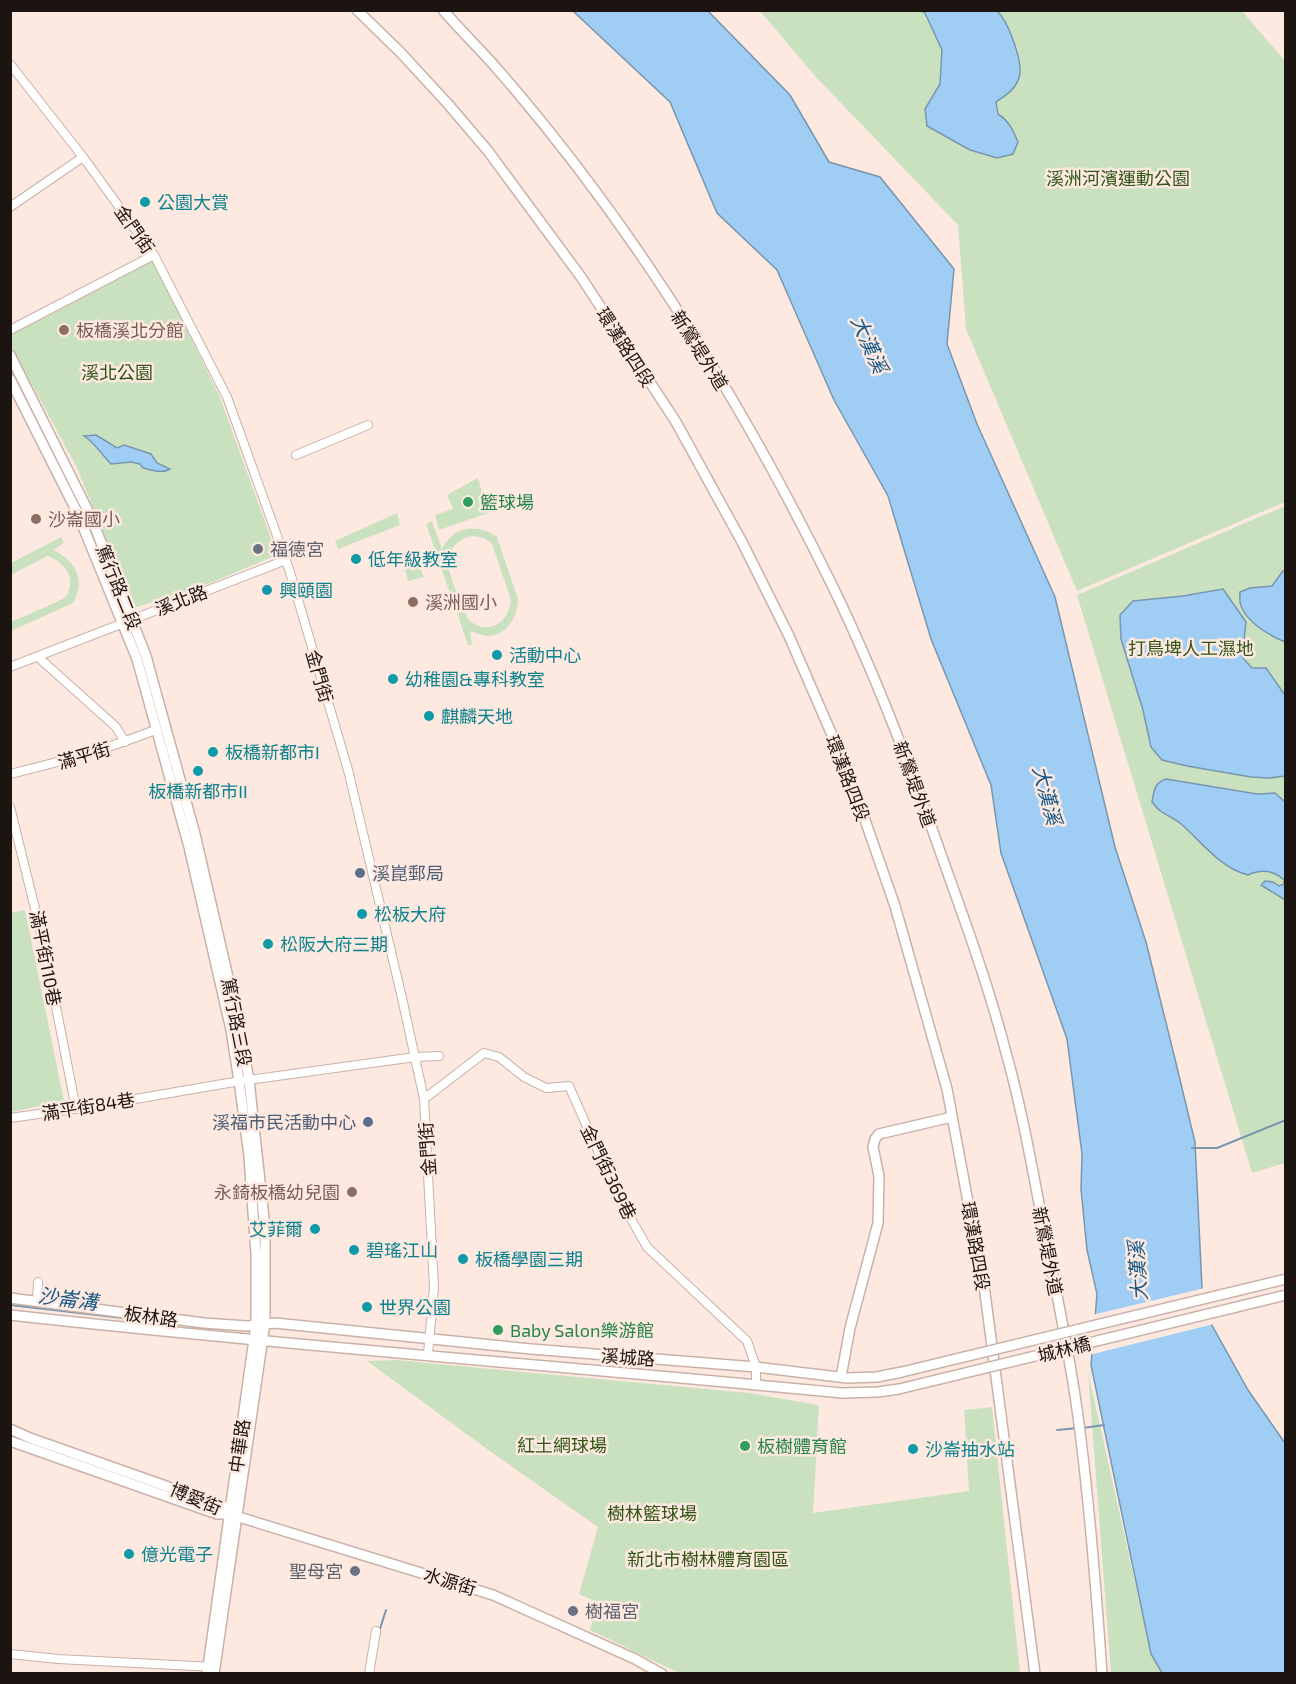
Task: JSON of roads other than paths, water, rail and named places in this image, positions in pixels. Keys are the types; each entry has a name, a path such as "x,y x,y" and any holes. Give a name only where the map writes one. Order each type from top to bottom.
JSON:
{"street":[{"name":"環漢路四段","path":"357,10 401,52 462,120 488,151 581,277 676,422 742,542 789,636 832,735 865,819 895,906 947,1089 984,1293 1035,1674"},
{"name":"新鶯堤外道","path":"443,10 499,71 548,130 618,224 715,372 776,477 834,588 912,771 976,951 1006,1050 1026,1139 1061,1315 1077,1411 1102,1674"},
{"name":"金門街","path":"10,64 83,157 154,255 227,397 286,560 348,770 424,1099 434,1287 428,1354"},
{"path":"10,207 83,157"},
{"path":"10,330 154,255"},
{"name":"篤行路二段","path":"10,355 90,517 127,621 155,730"},
{"name":"篤行路二段","path":"10,379 146,656 167,727"},
{"path":"296,455 368,425"},
{"name":"溪北路","path":"10,667 286,560"},
{"path":"38,657 116,727 125,742"},
{"name":"篤行路三段","path":"167,727 239,1025 260,1324"},
{"name":"篤行路三段","path":"155,730 189,846 244,1081"},
{"name":"滿平街","path":"10,774 77,758 155,730"},
{"name":"滿平街110巷","path":"10,807 44,945 76,1109"},
{"name":"金門街369巷","path":"424,1099 484,1053 499,1057 524,1077 546,1088 569,1086 617,1194 647,1247 747,1341 756,1366 756,1384"},
{"name":"滿平街84巷","path":"10,1118 244,1081 415,1057 439,1056"},
{"path":"844,1377 850,1328 878,1223 879,1176 873,1147 875,1139 879,1134 952,1117"},
{"name":"城林橋","path":"844,1377 877,1377 902,1372 1286,1279"},
{"path":"37,1300 38,1282"},
{"name":"城林橋","path":"842,1393 899,1389 1286,1295"},
{"name":"板林路","path":"10,1298 204,1323 260,1324"},
{"name":"板林路","path":"10,1315 160,1332 259,1340"},
{"name":"溪城路","path":"260,1324 531,1349 756,1366 844,1377"},
{"name":"中華路","path":"211,1670 260,1324"},
{"name":"溪城路","path":"259,1340 842,1393"},
{"name":"博愛街","path":"10,1429 225,1507 233,1515"},
{"name":"博愛街","path":"10,1441 217,1514 233,1515"},
{"name":"水源街","path":"233,1515 494,1595 635,1659 662,1674"},
{"path":"369,1674 376,1631"},
{"path":"10,1654 211,1670"}],"water":[{"name":"大漢溪","path":"573,11 708,11 790,95 829,162 880,177 954,269 947,344 977,424 1055,597 1115,847 1146,942 1195,1142 1203,1309 1248,1390 1285,1443 1285,1673 1162,1673 1151,1654 1091,1365 1097,1294 1087,1250 1081,1189 1082,1154 1067,1039 1001,853 991,785 931,639 888,496 834,400 777,270 717,213 670,102"},
{"path":"921,11 997,11 1006,24 1014,43 1020,71 1015,86 996,102 998,114 1010,126 1018,142 1013,154 997,158 970,150 927,126 925,109 940,84 942,50 925,13"},
{"path":"96,435 117,448 124,445 151,454 157,463 170,469 153,471 131,462 111,464 84,436"},
{"path":"1285,571 1285,642 1254,623 1240,604 1240,592 1250,588 1272,586"},
{"path":"1223,589 1246,622 1242,657 1252,668 1266,668 1285,695 1285,776 1251,777 1187,766 1162,760 1151,747 1143,710 1121,639 1120,615 1133,601"},
{"path":"1166,779 1257,794 1275,793 1285,802 1285,900 1261,885 1265,881 1279,886 1284,884 1284,880 1276,874 1258,872 1248,875 1229,867 1181,824 1155,806 1152,802 1155,788"}],"waterway":[{"path":"1192,1148 1217,1148 1286,1120"},
{"name":"沙崙溝","path":"10,1305 123,1318"},
{"path":"1083,1428 1104,1425"},
{"path":"1057,1430 1078,1428"},
{"path":"379,1632 386,1610"}],"place":[{"name":"公園大賞","path":"145,202"},
{"name":"板橋溪北分館","path":"64,330"},
{"name":"籃球場","path":"468,502"},
{"name":"沙崙國小","path":"36,519"},
{"name":"福德宮","path":"258,549"},
{"name":"低年級教室","path":"356,559"},
{"name":"興頤園","path":"267,590"},
{"name":"溪洲國小","path":"413,602"},
{"name":"活動中心","path":"497,655"},
{"name":"幼稚園&專科教室","path":"393,679"},
{"name":"麒麟天地","path":"429,716"},
{"name":"板橋新都市I","path":"213,752"},
{"name":"板橋新都市II","path":"198,771"},
{"name":"溪崑郵局","path":"360,873"},
{"name":"松板大府","path":"362,914"},
{"name":"松阪大府三期","path":"268,944"},
{"name":"溪福市民活動中心","path":"368,1122"},
{"name":"永錡板橋幼兒園","path":"352,1192"},
{"name":"艾菲爾","path":"315,1229"},
{"name":"碧瑤江山","path":"354,1250"},
{"name":"板橋學園三期","path":"463,1259"},
{"name":"世界公園","path":"367,1307"},
{"name":"Baby Salon樂游館","path":"498,1330"},
{"name":"板樹體育館","path":"745,1446"},
{"name":"沙崙抽水站","path":"913,1449"},
{"name":"億光電子","path":"129,1554"},
{"name":"聖母宮","path":"355,1571"},
{"name":"樹福宮","path":"573,1611"}],"park label":[{"name":"溪洲河濱運動公園","path":"1118,178"},
{"name":"溪北公園","path":"117,372"},
{"name":"打鳥埤人工濕地","path":"1191,648"},
{"name":"紅土網球場","path":"562,1445"},
{"name":"樹林籃球場","path":"652,1513"},
{"name":"新北市樹林體育園區","path":"708,1559"}]}
